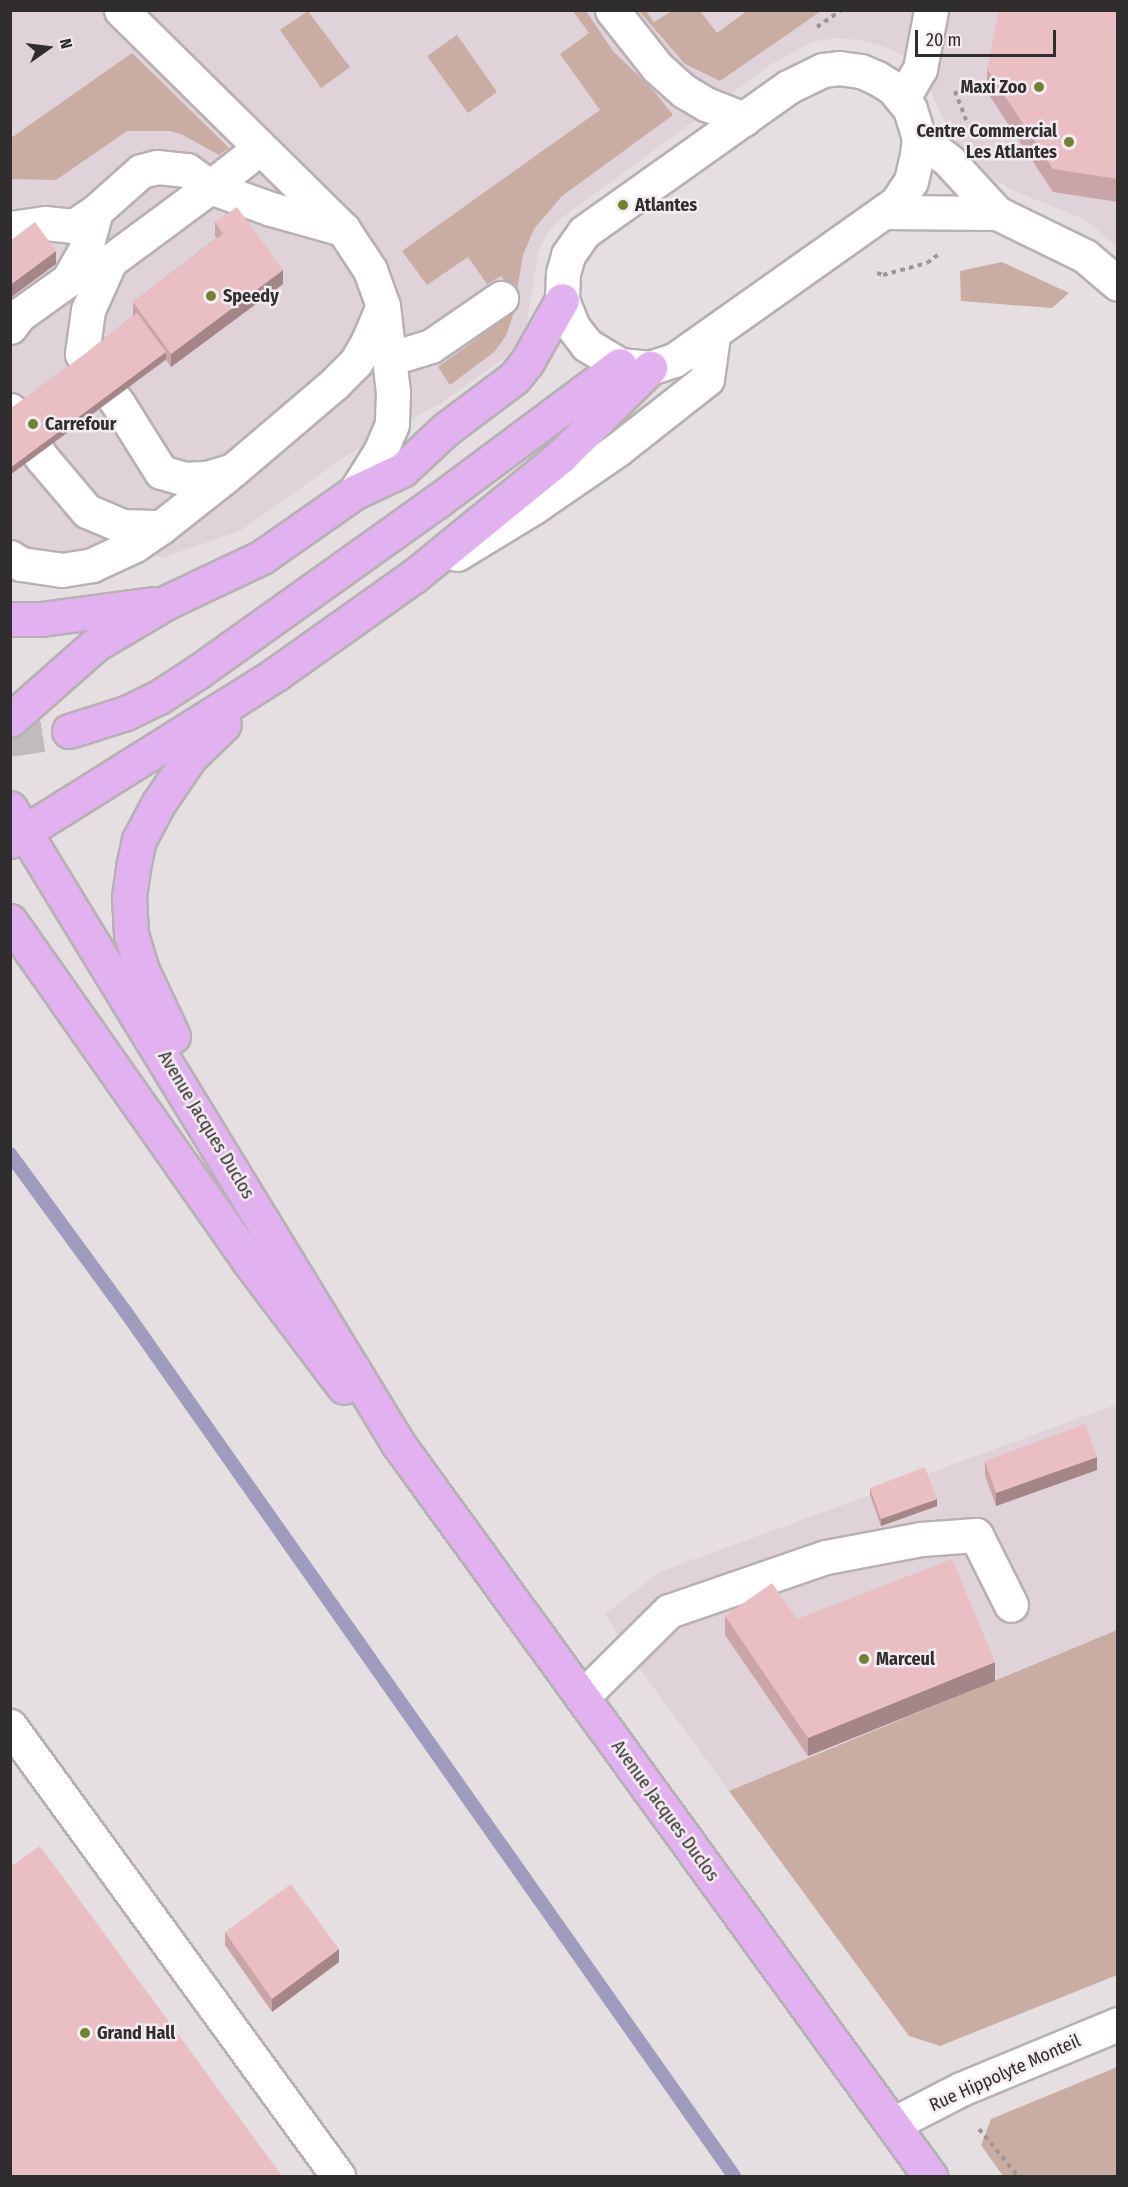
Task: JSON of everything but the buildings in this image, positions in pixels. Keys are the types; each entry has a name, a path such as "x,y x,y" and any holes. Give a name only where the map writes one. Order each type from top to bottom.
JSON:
{"main road":[{"path":"10,720 96,644 167,602 262,557 355,492 402,470 446,429 514,378 527,362 562,300"},
{"path":"15,827 276,674 414,576 560,457 635,366"},
{"path":"69,731 126,713 159,697 426,509 635,366"},
{"path":"10,619 41,619 167,602"},
{"path":"276,674 190,757 158,804 139,840 129,897 131,934 142,970 212,1116 276,1241"},
{"name":"Avenue Jacques Duclos","path":"15,827 276,1241 399,1445 930,2176"},
{"name":"Avenue Jacques Duclos","path":"10,921 309,1343 350,1395 399,1445"}],"street":[{"path":"121,10 343,229 357,246 370,270 383,306 393,392 392,424 380,452 355,492"},
{"path":"612,10 657,67 684,91 706,104 744,118"},
{"path":"903,98 920,69 932,10"},
{"path":"823,70 861,71 885,83 903,98 912,115 919,138 911,181 906,192 886,212 713,336 674,360 635,366 600,355 578,336 562,300 563,273 568,255 584,232 788,87 823,70"},
{"path":"919,138 950,161 997,213 1085,256 1118,284"},
{"path":"233,470 207,478 185,479 161,472 119,405 82,354 88,310 110,261 260,148"},
{"path":"36,254 85,219 141,171 158,167 187,170 210,187 272,210 343,229"},
{"path":"886,212 997,213"},
{"path":"10,228 85,219"},
{"path":"10,327 19,315 68,280 85,251 85,219"},
{"path":"389,359 431,346 501,298"},
{"path":"10,557 21,564 62,570 92,565 135,545 233,470 334,384 356,362 383,306"},
{"path":"414,576 464,550 534,507 618,449 707,379 713,336"},
{"path":"10,410 42,458 87,511 123,526 161,527"},
{"path":"582,1697 669,1611 826,1557 921,1539 976,1534 1011,1605"},
{"path":"10,1726 338,2176"},
{"name":"Rue Hippolyte Monteil","path":"893,2124 962,2089 1118,2024"}],"path":[{"path":"979,2129 1018,2176"}],"shaded area":[{"path":"11,11 1117,11 1117,247 1086,220 1014,191 991,178 970,160 951,136 926,81 909,59 888,48 859,40 836,38 812,42 770,65 559,220 546,235 538,254 526,328 518,348 441,403 349,454 240,531 161,558 148,548 11,568"},
{"path":"308,11 350,67 321,88 280,30"},
{"path":"573,11 586,11 613,51 653,90 673,115 562,196 534,229 523,255 516,297 501,276 487,284 468,257 427,285 402,251 600,110 560,54 589,33"},
{"path":"639,11 646,11 654,22 672,11 700,11 717,33 747,11 821,11 720,81 685,64"},
{"path":"457,35 497,92 468,113 427,56"},
{"path":"132,53 229,148 219,155 181,134 170,131 127,131 56,180 11,179 11,138"},
{"path":"1002,262 1069,293 1052,308 961,301 960,271"},
{"path":"514,312 506,336 494,352 450,385 438,367"},
{"path":"1117,1404 1117,1630 729,1791 626,1650 605,1614 660,1572"},
{"path":"1117,1630 1117,1975 940,2046 909,2036 729,1791"},
{"path":"1117,2067 1117,2176 1003,2176 981,2145 991,2119"}],"waterway":[{"path":"10,1154 125,1311 734,2176"}],"tunnel":[{"path":"10,740 69,731"}],"place":[{"name":"Maxi Zoo","path":"1039,87"},
{"name":"Centre Commercial Les Atlantes","path":"1069,142"},
{"name":"Atlantes","path":"623,205"},
{"name":"Speedy","path":"211,296"},
{"name":"Carrefour","path":"33,424"},
{"name":"Marceul","path":"864,1659"},
{"name":"Grand Hall","path":"85,2033"}]}
